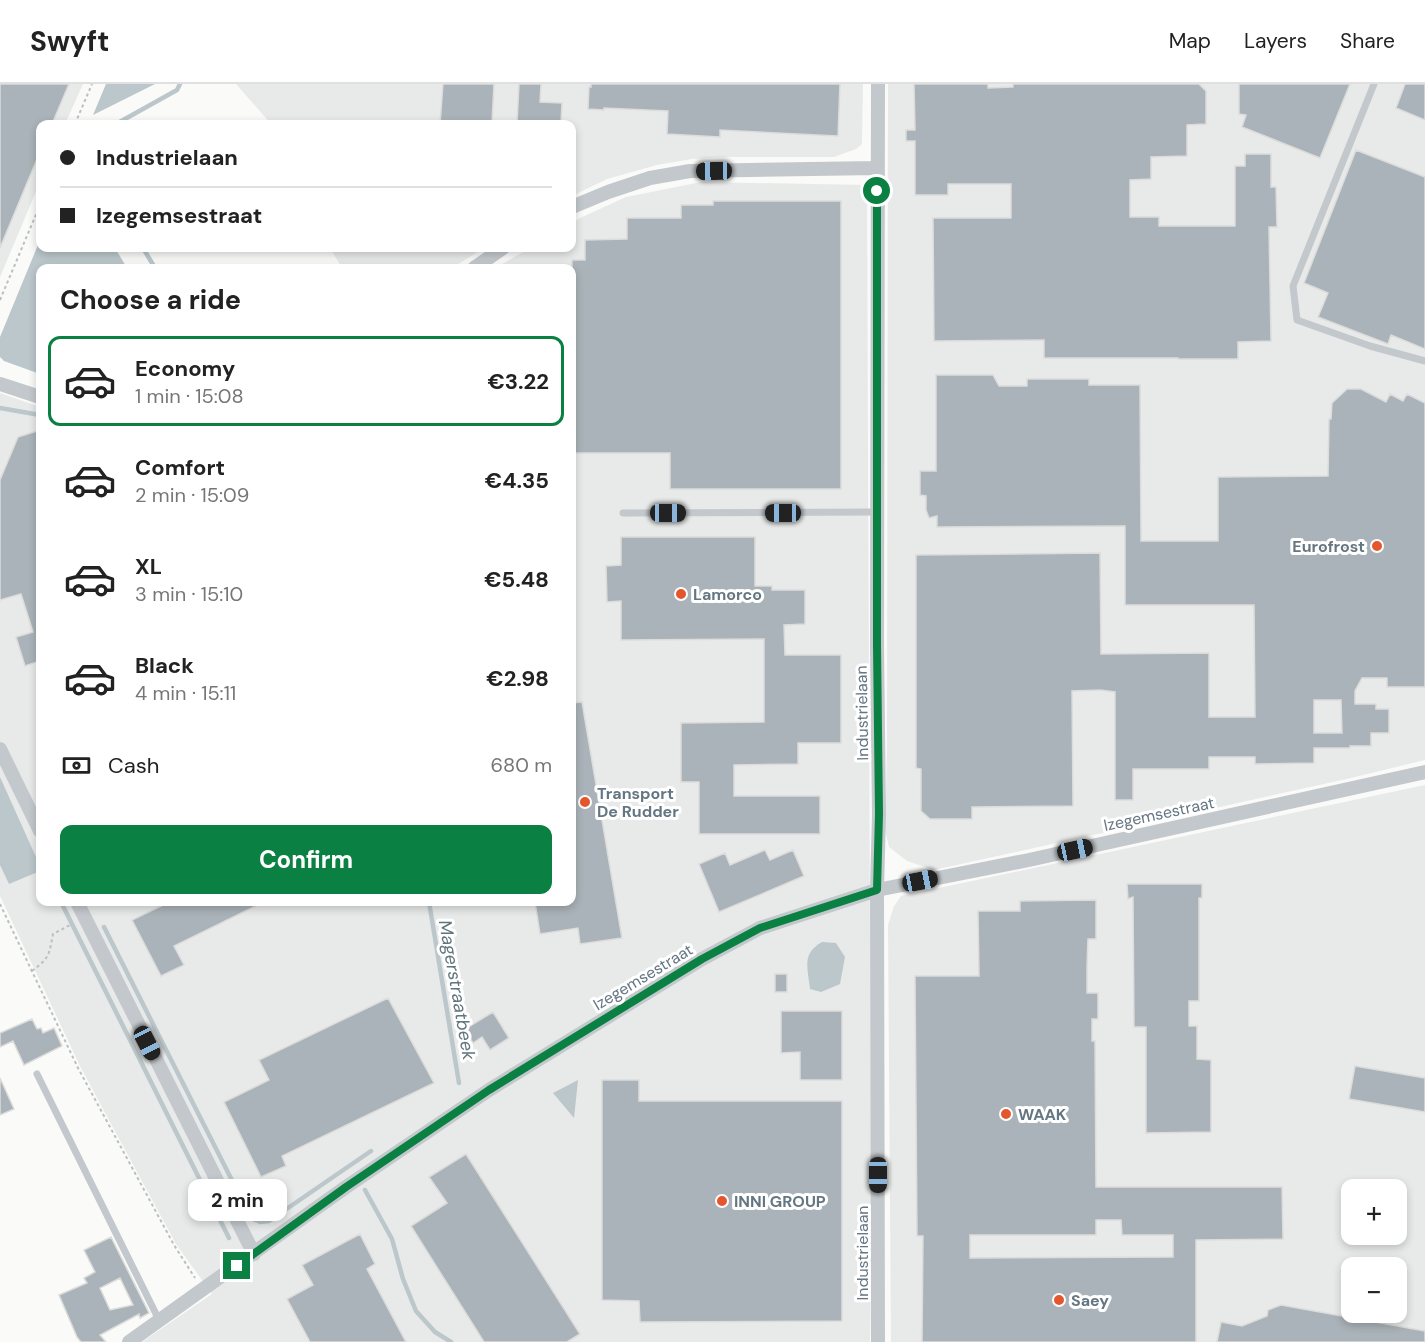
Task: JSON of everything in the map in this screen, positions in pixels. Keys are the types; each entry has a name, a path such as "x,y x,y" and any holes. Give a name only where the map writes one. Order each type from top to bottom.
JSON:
{"street":[{"name":"Industrielaan","path":"878,84 878,1342"},
{"path":"576,205 650,178 690,171 877,168"},
{"path":"480,264 497,252"},
{"path":"0,384 36,396"},
{"path":"0,748 36,823"},
{"name":"Izegemsestraat","path":"129,1342 346,1187 489,1090 702,959 760,928 877,890 1029,860 1425,772"},
{"path":"79,906 254,1254"}],"lane":[{"path":"1374,84 1293,286 1297,320 1370,346 1425,361"},
{"path":"623,513 877,512"},
{"path":"37,1074 159,1320"}],"path":[{"path":"77,120 92,84"},
{"path":"0,300 36,214"},
{"path":"0,904 97,1105 174,1245 203,1290"},
{"path":"32,971 46,960 53,934 75,923"}],"shaded area":[{"path":"0,84 83,84 67,120 36,120 36,192 0,277"},
{"path":"106,84 155,84 93,115"},
{"path":"236,84 863,84 862,144 856,149 834,157 692,159 657,165 607,179 576,194 576,120 268,120"},
{"path":"888,84 1425,84 1425,760 934,870 907,861 889,847 885,830"},
{"path":"701,182 867,185 870,1342 142,1342 212,1294 176,1244 80,1066 0,896 0,393 36,406 36,906 576,906 576,264 502,264 523,252 576,252 576,220 626,197"},
{"path":"36,250 36,252 117,252 125,264 36,264 36,373 4,361 0,357 0,337"},
{"path":"332,252 478,252 458,264 340,264"},
{"path":"0,777 36,857 36,873 9,884 0,865"},
{"path":"1425,785 1425,1342 891,1342 888,925 894,906 901,896"},
{"path":"822,942 836,943 845,957 840,984 821,992 810,989 807,962 811,951"},
{"path":"578,1080 574,1118 553,1093"}],"building":[{"path":"0,84 69,84 54,120 36,120 36,162 0,248"},
{"path":"443,84 494,84 492,120 440,120"},
{"path":"519,84 541,84 540,102 562,103 561,120 517,120"},
{"path":"591,84 840,84 838,136 720,130 720,137 667,134 668,111 588,109"},
{"path":"914,84 988,84 988,88 1013,87 1013,84 1199,84 1206,91 1206,124 1187,125 1187,156 1151,157 1151,179 1130,180 1130,217 1159,217 1159,226 1235,226 1235,166 1245,166 1245,154 1271,154 1271,187 1276,187 1277,227 1269,227 1271,341 1238,342 1238,359 1178,359 1044,358 1044,340 934,341 933,218 1011,218 1011,184 948,184 948,195 915,195 915,141 906,141 906,130 915,130"},
{"path":"1239,84 1350,84 1320,158 1242,127 1246,115 1239,114"},
{"path":"1405,84 1425,84 1425,120 1396,108"},
{"path":"1356,150 1425,177 1425,349 1391,335 1388,344 1318,317 1328,293 1304,283"},
{"path":"713,201 841,201 841,489 670,489 670,453 576,453 576,264 572,264 572,260 585,260 585,240 627,239 627,218 681,218 681,205 713,205"},
{"path":"936,375 993,375 999,386 1027,386 1027,379 1089,379 1089,385 1140,385 1141,541 1218,541 1218,477 1328,476 1329,419 1331,419 1332,403 1347,389 1361,389 1386,402 1390,394 1403,401 1407,394 1425,403 1425,687 1387,687 1387,678 1362,678 1355,691 1355,704 1376,704 1376,709 1389,709 1389,733 1371,733 1371,746 1314,748 1314,763 1255,764 1255,757 1209,757 1209,769 1133,769 1133,800 1115,800 1115,692 1072,691 1073,806 972,807 972,819 930,819 921,811 921,769 916,768 916,555 1100,553 1101,654 1209,653 1209,717 1255,717 1254,605 1125,605 1125,526 937,527 937,516 929,518 926,510 926,496 920,495 920,471 936,471","holes":["1314,700 1341,700 1342,733 1314,733"]},
{"path":"36,431 36,662 25,666 16,637 33,632 21,594 0,600 0,480 18,437"},
{"path":"621,537 755,537 755,586 772,586 772,590 805,590 805,624 784,625 785,655 841,655 841,743 798,743 798,764 734,765 734,796 820,796 820,834 699,834 699,782 681,782 681,723 764,722 764,639 621,640 621,601 607,602 606,566 621,565"},
{"name":"Transport De Rudder","path":"582,702 622,938 580,944 578,928 540,934 536,906 576,906 576,703"},
{"path":"765,850 770,860 793,850 804,876 719,912 699,864 725,853 730,865"},
{"path":"1127,884 1202,884 1202,898 1199,898 1199,1001 1189,1001 1189,1026 1197,1026 1197,1059 1211,1060 1211,1132 1146,1133 1146,1027 1134,1027 1133,897 1128,899"},
{"name":"WAAK","path":"1096,900 1096,939 1088,939 1087,993 1098,993 1098,1019 1092,1019 1092,1041 1095,1041 1096,1187 1282,1187 1283,1239 1196,1240 1196,1342 922,1342 923,1236 917,1236 915,976 979,976 978,911 1020,911 1020,901","holes":["1096,1220 1121,1220 1122,1235 1173,1235 1173,1257 970,1258 970,1235 1096,1235"]},
{"path":"161,906 256,906 174,946 184,965 161,976 132,920"},
{"path":"775,974 787,974 787,992 775,992"},
{"path":"388,998 434,1083 282,1156 286,1166 261,1177 224,1102 269,1080 259,1060"},
{"path":"781,1011 842,1011 842,1080 800,1080 800,1052 781,1053"},
{"path":"493,1012 509,1038 490,1050 482,1037 473,1043 465,1029"},
{"path":"32,1019 37,1029 41,1028 43,1033 54,1028 62,1046 24,1065 13,1041 0,1047 0,1033"},
{"path":"1355,1066 1425,1078 1425,1112 1349,1099"},
{"path":"0,1078 14,1109 0,1115"},
{"name":"INNI GROUP","path":"602,1080 639,1080 639,1101 842,1101 842,1321 640,1322 639,1301 602,1300"},
{"path":"466,1154 580,1334 567,1342 484,1342 411,1226 447,1203 429,1177"},
{"path":"360,1234 375,1264 367,1269 406,1342 310,1342 287,1299 313,1285 302,1265"},
{"path":"111,1237 149,1313 140,1318 139,1314 100,1335 106,1342 81,1342 59,1295 87,1283 84,1278 95,1272 84,1250","holes":["120,1278 133,1305 110,1310 100,1288"]},
{"path":"1281,1305 1341,1316 1341,1323 1381,1323 1425,1331 1425,1342 1217,1342 1221,1322 1242,1326 1267,1316 1268,1310"}],"waterway":[{"path":"123,120 177,90 180,84"},
{"path":"145,252 153,264"},
{"path":"0,408 36,414"},
{"path":"63,906 229,1238"},
{"name":"Magerstraatbeek","path":"430,906 459,1083"},
{"path":"104,927 251,1218 260,1222 269,1221 371,1151"},
{"name":"Magerstraatbeek","path":"365,1190 392,1239 403,1279 416,1311 435,1332 451,1342"}],"place":[{"name":"Eurofrost","path":"1377,546"},
{"name":"Lamorco","path":"681,594"},
{"name":"Transport De Rudder","path":"585,802"},
{"name":"WAAK","path":"1006,1114"},
{"name":"INNI GROUP","path":"722,1201"},
{"name":"Saey","path":"1059,1300"}],"route":[{"path":"237,1266 346,1187 489,1090 702,959 760,928 877,890 879,814 877,191"}]}
